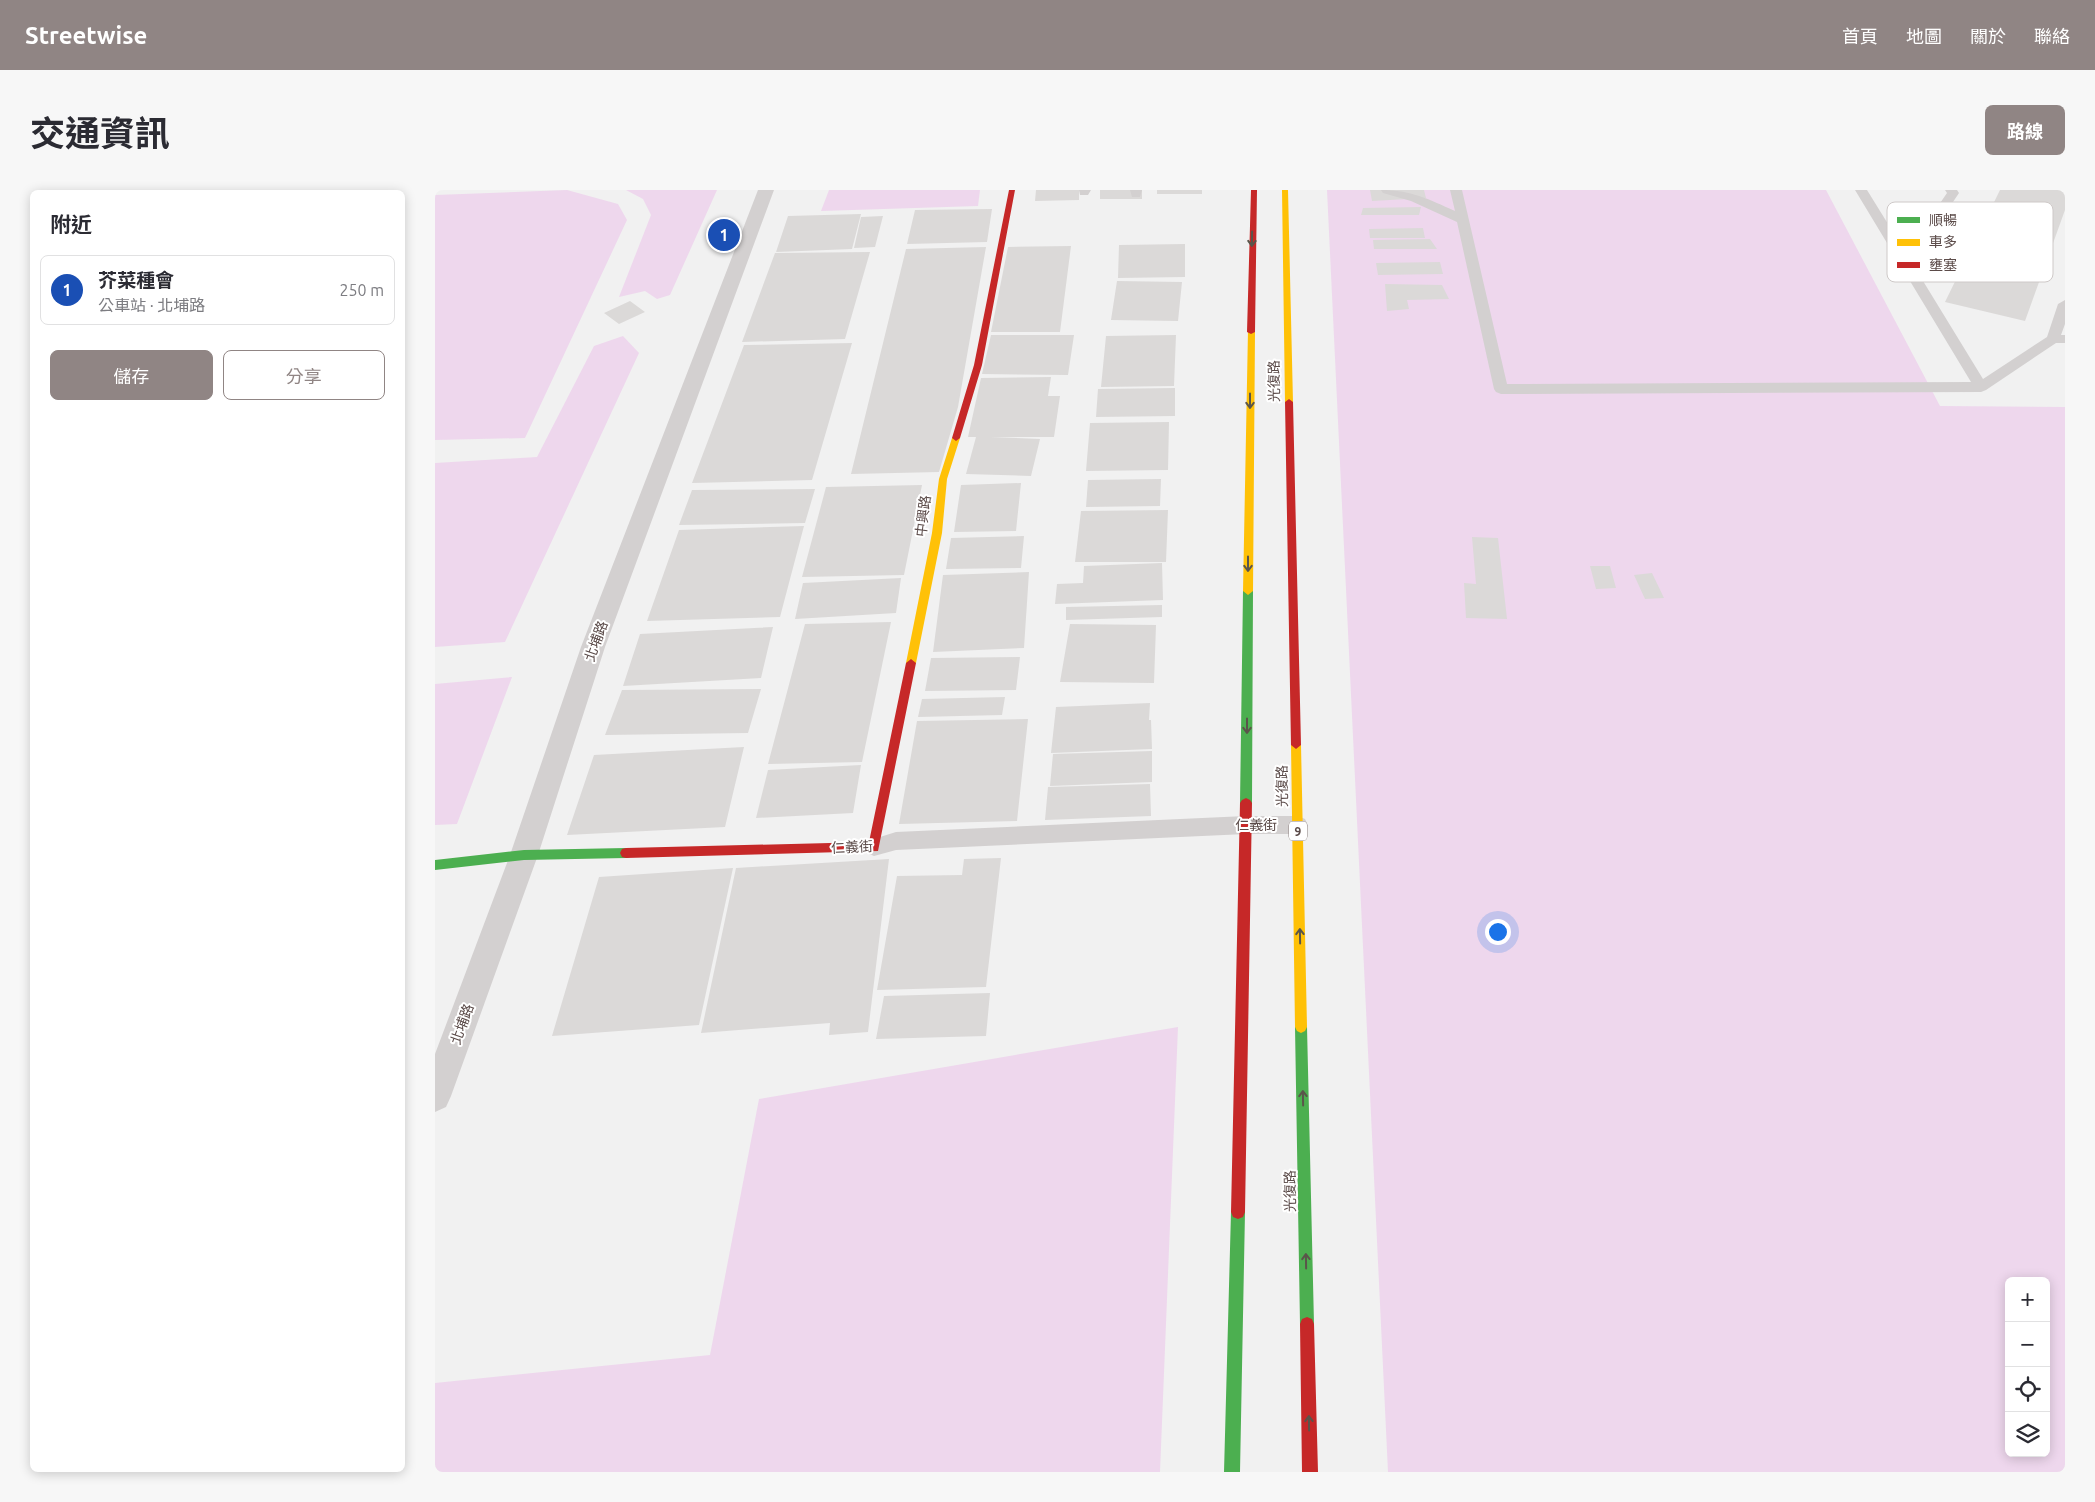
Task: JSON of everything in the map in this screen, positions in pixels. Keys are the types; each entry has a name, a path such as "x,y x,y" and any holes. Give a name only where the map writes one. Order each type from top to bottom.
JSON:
{"main road":[{"name":"中興路","path":"874,847 937,533 943,479 978,365 1012,190"},
{"name":"光復路","path":"1232,1472 1246,825 1249,397 1253,190"},
{"name":"光復路","path":"1285,190 1310,1472"},
{"name":"仁義街","path":"435,865 524,855 874,847"}],"street":[{"name":"北埔路","path":"435,1096 524,855 593,647 766,190"}],"lane":[{"path":"1387,190 1415,198 1463,220"},
{"path":"1456,190 1501,388 1981,387 2059,339 2065,304"},
{"path":"1861,190 1887,234"},
{"path":"1947,202 1953,193 1951,190"},
{"path":"1916,282 1981,387"},
{"name":"仁義街","path":"874,847 896,841 1246,825 1298,825"}],"shaded area":[{"path":"567,190 618,204 627,220 525,438 435,440 435,195"},
{"path":"626,190 717,190 670,295 657,299 645,291 619,297 651,215 643,199"},
{"path":"829,190 980,190 978,206 821,211"},
{"path":"1327,190 1826,190 1940,406 2065,407 2065,1472 1388,1472"},
{"path":"623,336 639,353 505,642 435,647 435,463 537,457 594,346"},
{"path":"512,677 457,824 435,825 435,684"},
{"path":"1178,1027 1160,1472 435,1472 435,1383 710,1355 759,1099"}],"building":[{"path":"1036,190 1079,190 1079,200 1035,201"},
{"path":"1100,190 1142,190 1142,199 1100,199"},
{"path":"1157,190 1202,190 1202,194 1157,194"},
{"path":"1370,190 1424,190 1426,198 1372,201"},
{"path":"2000,190 2065,190 2065,210 2053,243 2053,202 1994,202"},
{"path":"1421,207 1419,215 1361,215 1363,208"},
{"path":"992,209 987,242 907,244 915,210"},
{"path":"861,214 852,249 776,252 788,216"},
{"path":"883,216 875,247 854,248 861,217"},
{"path":"1423,228 1425,238 1370,238 1369,229"},
{"path":"1430,239 1437,249 1374,249 1373,240"},
{"path":"1185,244 1185,277 1118,278 1119,245"},
{"path":"1071,246 1060,332 991,332 1008,247"},
{"path":"986,247 958,407 939,472 851,474 906,249"},
{"path":"870,252 845,339 742,342 775,253"},
{"path":"1440,262 1443,274 1378,275 1376,263"},
{"path":"1117,281 1182,282 1178,321 1111,320"},
{"path":"1955,282 2039,282 2025,321 1945,302"},
{"path":"1385,284 1442,285 1449,299 1407,300 1409,309 1387,311"},
{"path":"630,301 645,312 619,324 604,313"},
{"path":"991,335 1074,335 1068,375 982,374"},
{"path":"1176,335 1174,386 1101,387 1106,336"},
{"path":"852,343 812,480 692,483 744,345"},
{"path":"1051,377 1048,396 1060,396 1054,437 991,437 1040,439 1031,476 966,474 976,437 968,437 981,378"},
{"path":"1175,388 1175,416 1096,417 1098,389"},
{"path":"1169,422 1168,470 1086,471 1090,423"},
{"path":"1161,479 1160,506 1086,507 1088,480"},
{"path":"1021,483 1016,531 954,532 961,485"},
{"path":"922,485 904,575 802,577 826,487"},
{"path":"815,489 805,523 679,525 692,490"},
{"path":"1168,510 1166,562 1075,562 1081,511"},
{"path":"804,526 780,617 647,621 679,530"},
{"path":"1024,536 1021,568 946,569 951,538"},
{"path":"1472,537 1498,538 1507,619 1466,618 1464,583 1476,584"},
{"path":"1162,563 1163,600 1055,604 1057,584 1083,583 1084,566"},
{"path":"1590,566 1610,566 1616,588 1596,589"},
{"path":"1029,572 1024,648 933,652 943,575"},
{"path":"1652,573 1664,598 1645,599 1634,575"},
{"path":"901,578 896,613 795,619 803,583"},
{"path":"1162,605 1162,617 1066,620 1066,607"},
{"path":"891,622 862,762 768,764 805,624"},
{"path":"1070,624 1156,625 1154,683 1060,682"},
{"path":"773,627 761,678 623,686 640,634"},
{"path":"1020,657 1016,690 925,691 931,658"},
{"path":"761,689 748,733 605,735 622,690"},
{"path":"1005,697 1002,715 918,717 922,699"},
{"path":"1150,703 1149,720 1151,720 1152,749 1051,753 1056,707"},
{"path":"1028,719 1017,821 899,824 917,721"},
{"path":"744,747 725,827 567,835 594,755"},
{"path":"1152,751 1152,782 1050,786 1053,754"},
{"path":"861,765 853,813 756,818 768,770"},
{"path":"1150,784 1151,816 1045,820 1048,787"},
{"path":"1001,858 986,987 877,990 897,876 962,875 964,859"},
{"path":"889,859 868,1032 829,1035 830,1023 701,1033 736,868"},
{"path":"733,868 699,1025 552,1036 599,877"},
{"path":"990,993 986,1036 876,1039 884,996"}],"traffic: fast":[{"path":"1246,803 1248,591"},
{"path":"435,865 524,855 626,853"},
{"path":"1301,1027 1307,1324"},
{"path":"1232,1472 1238,1212"}],"traffic: slow":[{"path":"1285,190 1289,402"},
{"path":"1248,591 1251,332"},
{"path":"911,663 937,533 943,479 956,438"},
{"path":"1296,745 1301,1027"}],"traffic: jam":[{"path":"956,438 978,365 1012,190"},
{"path":"1251,332 1254,190"},
{"path":"1289,402 1296,745"},
{"path":"626,853 874,847 911,663"},
{"path":"1238,1212 1246,803"},
{"path":"1307,1324 1310,1472"}],"place":[{"name":"芥菜種會","path":"724,235"}]}
